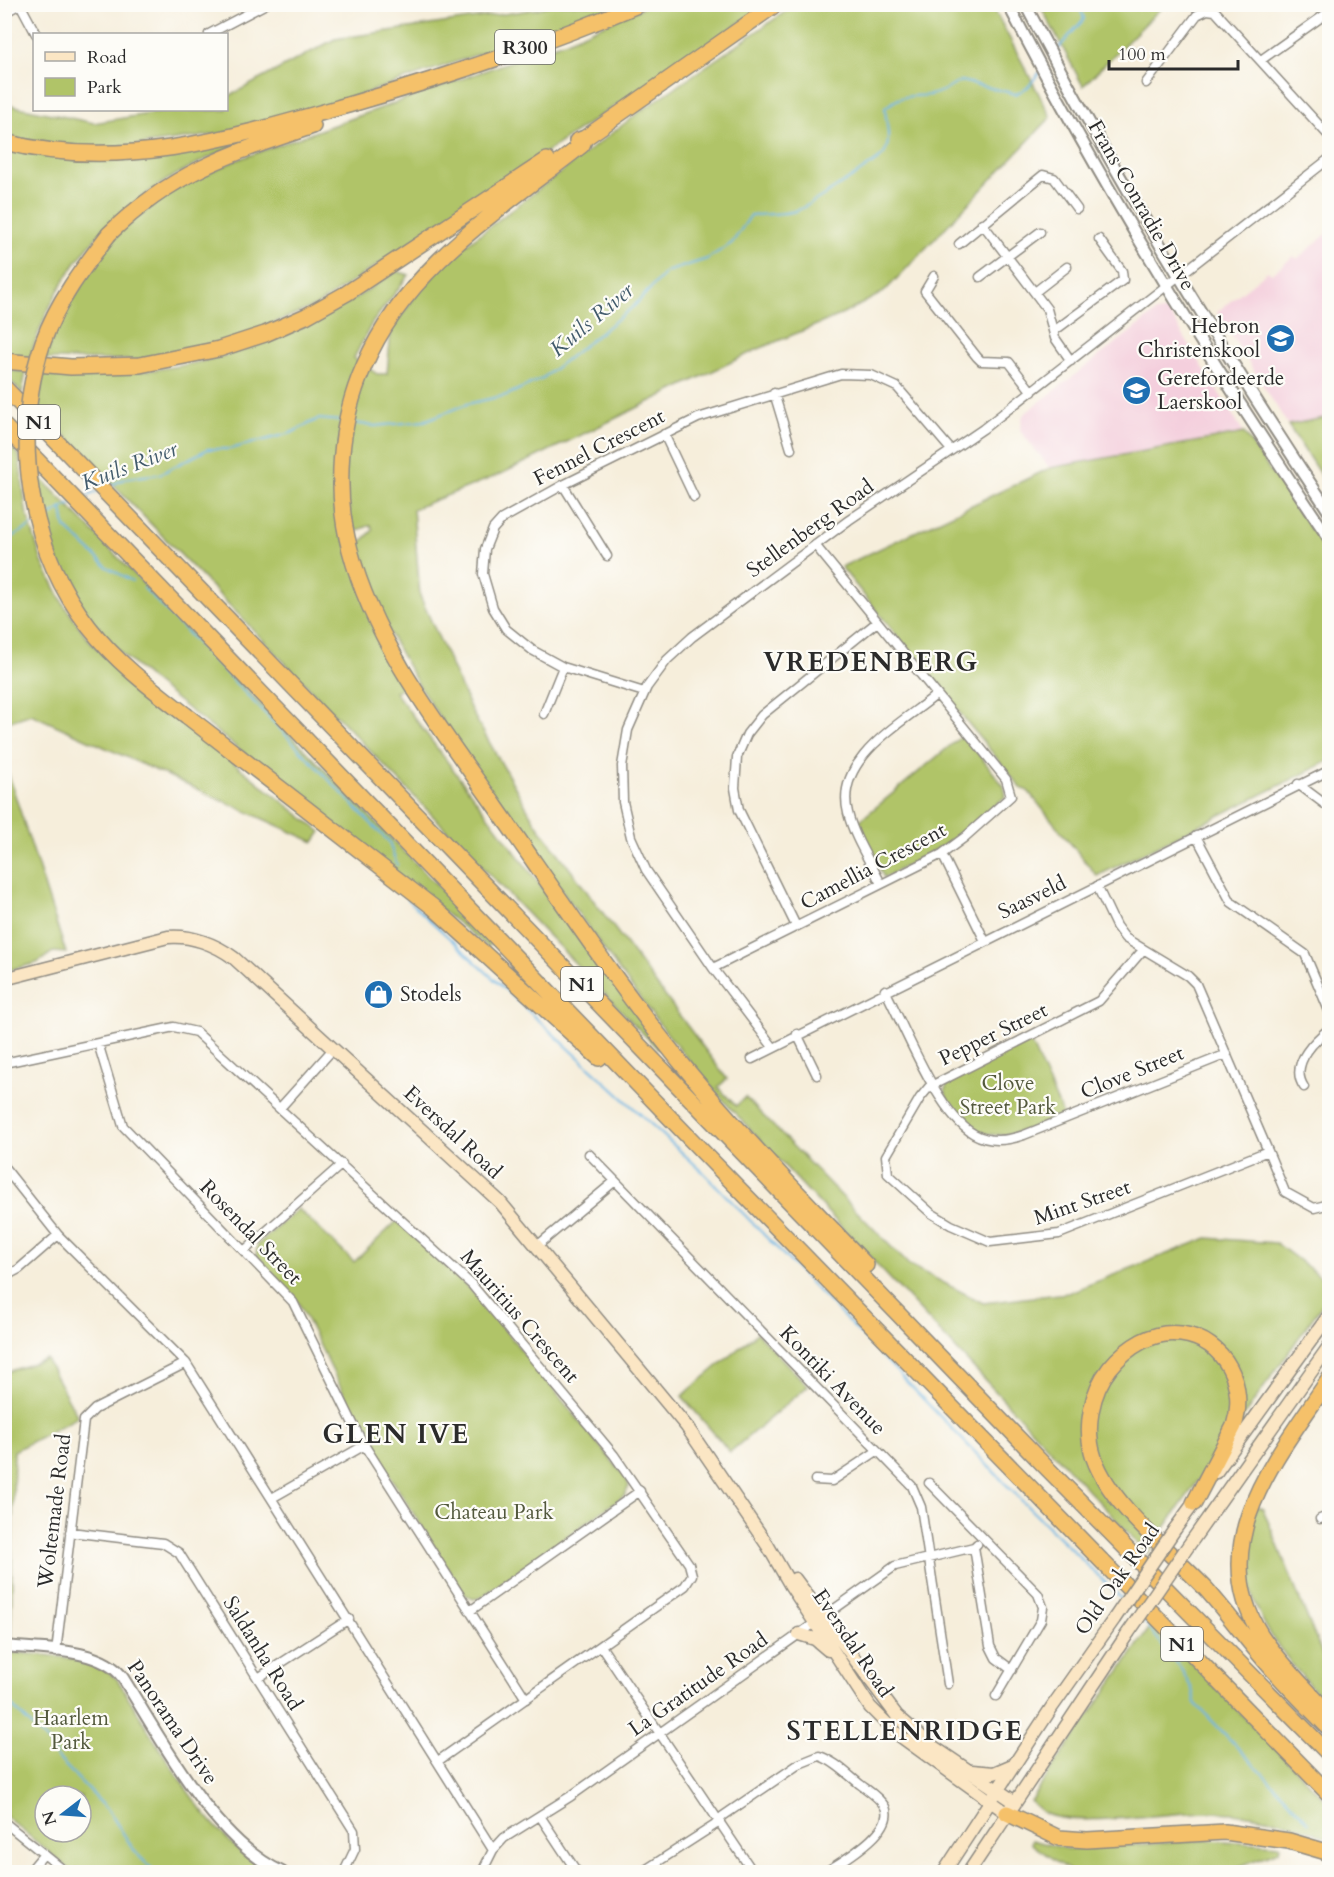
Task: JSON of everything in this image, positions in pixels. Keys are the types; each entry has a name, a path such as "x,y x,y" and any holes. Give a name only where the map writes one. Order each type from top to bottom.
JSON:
{"highway":[{"name":"R300","path":"409,87 570,32 640,4"},
{"path":"4,361 104,367 140,365 185,358 256,337 306,316 347,293 585,138 776,4"},
{"path":"4,142 76,152 117,153 169,149 288,123 409,87"},
{"path":"409,87 348,114 230,154 192,171 134,209 109,234 71,286 44,341 33,379 27,420 30,492 52,564 77,611 118,660 433,907 703,1152"},
{"path":"585,138 575,150 447,251 404,297 383,327 364,366 345,424 342,471 343,516 360,583 380,628 414,686 467,767 657,1031 710,1096 1044,1456 1044,1465"},
{"name":"N1","path":"4,387 120,504 1044,1465 1329,1755"},
{"name":"N1","path":"4,426 703,1152 1329,1795"},
{"path":"1194,1503 1234,1426 1238,1413 1239,1390 1230,1367 1213,1347 1189,1335 1167,1334 1149,1338 1131,1348 1104,1376 1091,1415 1090,1437 1094,1458 1105,1482 1120,1502 1205,1588 1275,1672 1329,1729"},
{"path":"1329,1378 1253,1498 1240,1549 1244,1592 1256,1624 1270,1646 1329,1715"},
{"path":"1011,1807 1059,1838 1087,1840 1225,1832 1289,1841 1329,1853"}],"main road":[{"name":"Eversdal Road","path":"4,979 139,943 179,936 213,945 234,958 490,1192 687,1427 820,1619 897,1716 968,1770 993,1797"},
{"name":"Old Oak Road","path":"944,1872 1052,1707 1175,1529 1329,1314"},
{"name":"Old Oak Road","path":"969,1872 1128,1633 1329,1345"},
{"name":"Eversdal Road","path":"820,1619 857,1690 896,1733 1011,1807"},
{"path":"800,1634 822,1644 857,1690"},
{"path":"968,1770 990,1773 1016,1763"}],"street":[{"path":"4,13 20,4 35,33"},
{"path":"211,33 266,4"},
{"name":"Frans Conradie Drive","path":"1008,4 1052,88 1166,286 1329,540"},
{"name":"Frans Conradie Drive","path":"1025,4 1179,276 1234,368 1329,513"},
{"path":"1146,83 1197,15 1207,10 1217,12 1329,137"},
{"path":"1261,60 1329,11"},
{"name":"Stellenberg Road","path":"773,1047 712,968 646,870 628,826 622,790 623,754 632,719 644,692 660,668 683,644 815,544 1032,392 1329,158"},
{"path":"959,244 982,223 1045,175 1054,178 1077,209"},
{"path":"982,223 1051,316 1053,331 1059,345 1071,361"},
{"path":"980,277 1040,232"},
{"path":"1053,331 1123,280 1122,271 1099,239"},
{"path":"1035,292 1067,267"},
{"path":"934,276 925,291 977,357 981,361 1009,362 1032,392"},
{"name":"Fennel Crescent","path":"644,692 563,667 532,650 506,629 493,608 483,574 484,549 493,529 502,519 563,485 704,415 841,374 857,373 892,384 908,396 951,450"},
{"path":"774,393 791,449"},
{"path":"664,434 694,497"},
{"path":"563,485 607,556"},
{"name":"Camellia Crescent","path":"712,968 942,854 1008,801 1012,793 1006,779 815,544"},
{"path":"796,926 739,810 735,788 737,757 747,734 762,715 877,622"},
{"path":"544,714 563,667"},
{"path":"881,884 849,817 846,803 849,779 857,763 868,750 936,695"},
{"name":"Saasveld","path":"752,1059 797,1034 1329,770"},
{"path":"1298,784 1329,808"},
{"path":"1196,836 1231,902 1305,954 1329,1013"},
{"path":"942,854 985,941"},
{"path":"1096,886 1119,930 1129,942 1188,976 1196,984 1285,1192 1314,1208 1329,1204"},
{"name":"Pepper Street","path":"887,1171 886,1156 920,1098 933,1084 1099,1001 1143,950"},
{"name":"Clove Street","path":"885,990 933,1084 963,1127 982,1138 1001,1140 1024,1136 1227,1054"},
{"name":"Mauritius Crescent","path":"4,1063 169,1027 191,1029 342,1164 472,1285 607,1446 689,1564 690,1579 686,1586 438,1761"},
{"path":"1304,1086 1300,1077 1303,1060 1314,1042 1329,1028"},
{"path":"797,1034 817,1075"},
{"name":"Rosendal Street","path":"98,1043 123,1126 293,1302 364,1444 526,1699"},
{"path":"280,1108 334,1048"},
{"name":"Mint Street","path":"887,1171 893,1181 931,1213 982,1240 996,1242 1059,1234 1268,1151"},
{"name":"Kontiki Avenue","path":"589,1154 915,1491 921,1507 948,1684"},
{"path":"244,1251 342,1164"},
{"path":"4,1167 58,1235 186,1362 493,1850 482,1872"},
{"path":"537,1246 615,1181"},
{"path":"4,1277 20,1269 58,1235"},
{"name":"Woltemade Road","path":"56,1652 82,1428 86,1417 95,1409 186,1362"},
{"path":"272,1498 364,1444"},
{"path":"815,1480 832,1482 877,1451"},
{"path":"929,1483 1038,1593 1042,1602 1041,1620 996,1696"},
{"path":"470,1611 640,1491"},
{"path":"1320,1519 1329,1515"},
{"name":"Saldanha Road","path":"70,1532 163,1543 172,1547 354,1831 356,1844 344,1872"},
{"path":"984,1539 974,1547 990,1646 996,1658 1012,1670"},
{"name":"La Gratitude Road","path":"493,1850 504,1838 540,1816 661,1732 895,1566 974,1547"},
{"path":"258,1678 349,1619"},
{"name":"Panorama Drive","path":"4,1646 96,1658 116,1669 211,1811 259,1860 282,1872"},
{"path":"601,1646 753,1872"},
{"path":"642,1872 799,1764 813,1757 825,1758 878,1798 884,1805 887,1815 882,1827 874,1836 826,1872"},
{"path":"540,1816 577,1872"},
{"path":"4,1822 66,1872"},
{"path":"29,1872 44,1854"}],"shaded area":[{"name":"Hebron Christenskool","path":"1329,232 1329,417 1288,425 1217,312 1268,271 1271,274 1294,256 1297,259"},
{"name":"Gerefordeerde Laerskool","path":"1168,311 1244,433 1050,468 1020,431 1023,415 1156,312"}],"green space":[{"path":"551,5 620,5 360,95 226,133 118,148 53,145 5,137 4,104 94,123 166,111 228,111 228,96 335,39"},
{"path":"648,5 766,5 317,305 230,341 138,360 45,359 64,309 116,235 171,191 234,161 567,41"},
{"path":"795,5 992,5 1051,117 884,292 843,314 756,350 501,474 413,509 420,596 472,712 535,822 727,1079 718,1087 736,1106 745,1097 909,1265 983,1303 1068,1293 1207,1238 1276,1243 1329,1283 1329,1295 1147,1553 732,1110 681,1051 633,989 473,767 409,668 373,599 356,547 373,530 371,525 343,536 408,684 395,692 661,1046 658,1049 38,407 43,374 116,374 187,365 222,357 290,333 323,317 397,271 409,275 372,323 354,358 377,374 387,374 391,330 419,291 454,254 638,113"},
{"path":"1040,5 1164,5 1083,86"},
{"path":"242,139 243,143 205,159 170,178 109,224 84,252 62,283 44,319 30,358 5,354 5,146 62,156"},
{"path":"5,370 26,372 22,393 5,375"},
{"path":"1330,417 1329,488 1288,425"},
{"path":"1244,433 1329,555 1329,761 1097,876 1028,791 1021,788 841,567 1050,468"},
{"path":"4,440 19,455 26,511 42,562 64,605 88,639 121,674 321,832 314,842 31,714 5,723"},
{"path":"34,471 492,942 488,947 153,681 108,641 79,604 58,562 44,517"},
{"path":"963,735 1004,786 1006,796 956,839 884,878 857,823"},
{"path":"5,764 66,953 53,952 37,963 5,971"},
{"name":"Clove Street Park","path":"1030,1041 1063,1115 1004,1135 978,1130 965,1122 947,1098 945,1089 948,1082"},
{"name":"Chateau Park","path":"298,1209 354,1262 397,1221 477,1296 626,1478 629,1486 625,1495 480,1598 473,1599 464,1594 366,1438 299,1304 256,1255 258,1244"},
{"path":"757,1333 808,1386 730,1452 682,1396"},
{"path":"46,1359 78,1417 14,1451 11,1641 4,1641 4,1373"},
{"path":"1256,1506 1263,1509 1329,1671 1329,1707 1273,1639 1254,1600 1248,1579 1246,1556"},
{"path":"1153,1623 1329,1804 1329,1839 1287,1823 1243,1814 1196,1812 1125,1818 1058,1818 1044,1813 1030,1801"},
{"name":"Haarlem Park","path":"4,1652 79,1660 93,1664 117,1679 165,1758 202,1810 244,1855 268,1872 73,1872 39,1844 93,1844 93,1784 33,1784 33,1839 5,1816"},
{"path":"1032,1840 1067,1849 1210,1840 1280,1845 1279,1851 1225,1872 1072,1872 1031,1844"}],"waterway":[{"name":"Kuils River","path":"1056,51 1084,19 1079,4"},
{"name":"Kuils River","path":"354,423 375,426 424,421 467,404 507,395 543,378 634,306 666,272 707,259 732,243 751,215 781,214 798,210 844,183 880,158 888,143 885,108 891,103 906,97 938,93 961,81 1016,94 1028,87 1039,73"},
{"name":"Kuils River","path":"107,487 127,478 160,474 208,449 230,449 291,433 318,419 342,421"},
{"name":"Kuils River","path":"83,498 96,492"},
{"name":"Kuils River","path":"43,519 72,503"},
{"path":"62,509 65,527 107,567 132,581"},
{"name":"Kuils River","path":"4,542 33,525"},
{"path":"144,588 389,842 397,865"},
{"path":"408,900 703,1172 1029,1508 1123,1600"},
{"path":"1142,1619 1180,1667 1192,1689 1195,1703 1309,1822"},
{"path":"4,1698 49,1743 57,1757 108,1810 136,1853 155,1872"}],"place":[{"name":"Hebron Christenskool","path":"1281,338"},
{"name":"Gerefordeerde Laerskool","path":"1136,390"},
{"name":"Stodels","path":"379,994"}],"district":[{"name":"VREDENBERG","path":"871,662"},
{"name":"GLEN IVE","path":"396,1434"},
{"name":"STELLENRIDGE","path":"905,1731"}]}
